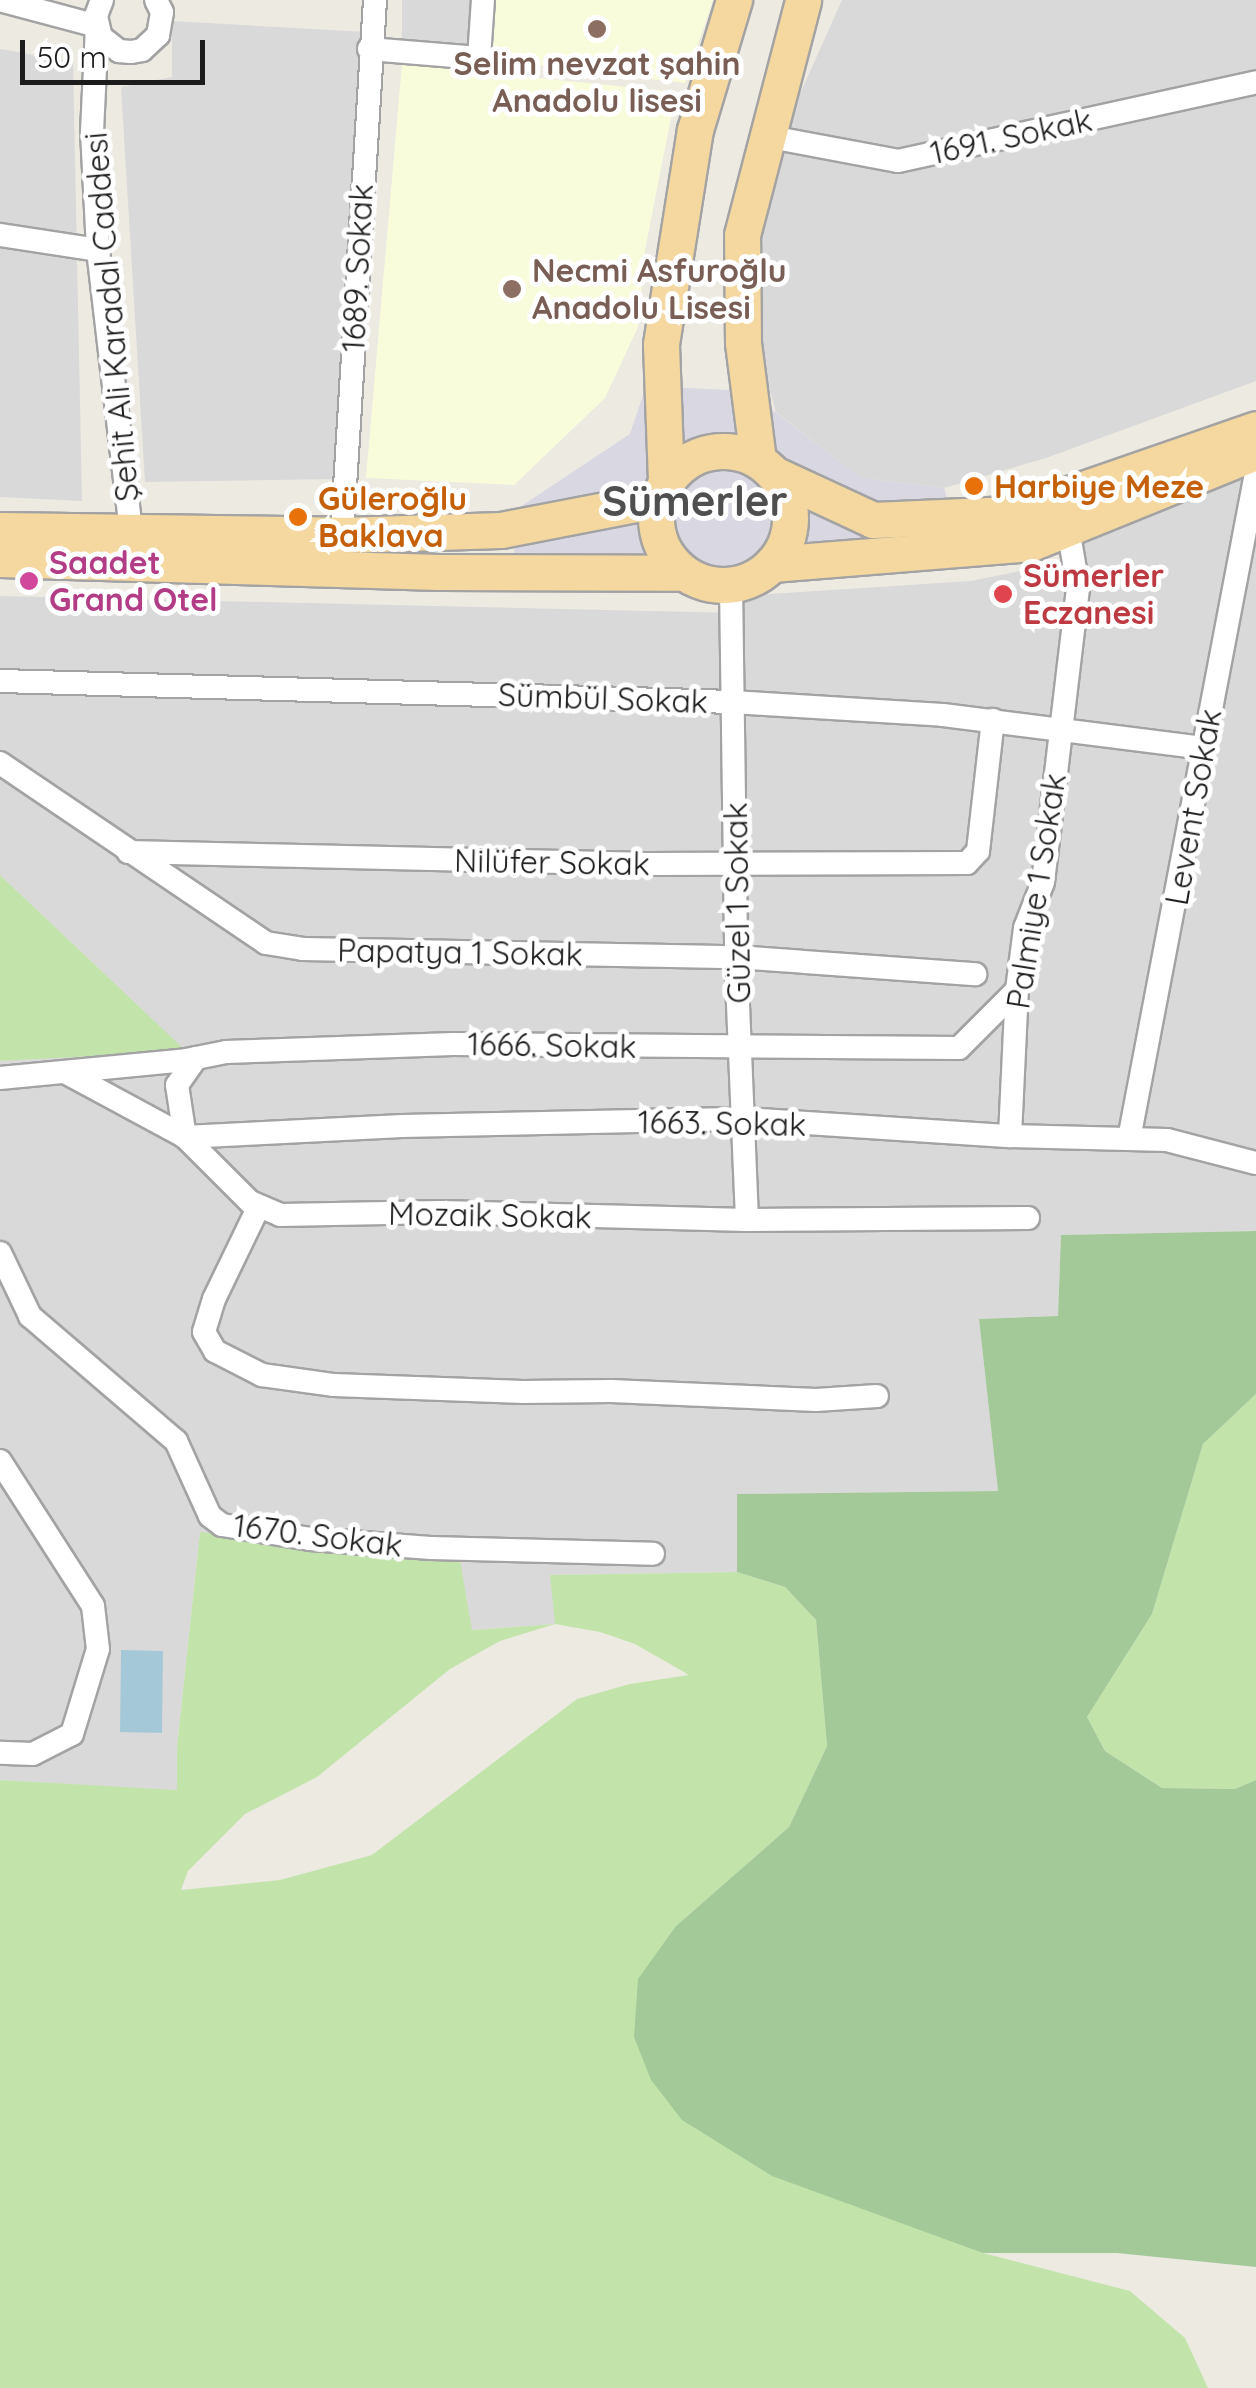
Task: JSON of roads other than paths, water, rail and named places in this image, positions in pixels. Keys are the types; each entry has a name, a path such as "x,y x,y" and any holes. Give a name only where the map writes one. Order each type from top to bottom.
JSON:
{"main road":[{"path":"683,573 659,540 660,344 695,130 734,0"},
{"path":"0,559 438,572 683,573 714,585 731,585 760,574 783,548 790,510 766,468 743,343 742,235 803,0"},
{"path":"0,530 131,528 342,535 501,530 662,491 698,455 718,450 766,468 873,520 1011,514 1256,429"},
{"path":"772,564 1031,543 1256,452"}],"street":[{"path":"0,0 96,26 101,37 119,51 142,50 158,35 162,0"},
{"name":"Şehit Ali Karadal Caddesi","path":"102,0 96,26 92,131 98,250 131,528"},
{"name":"1689. Sokak","path":"342,535 375,0"},
{"path":"369,49 479,58 483,0"},
{"name":"1691. Sokak","path":"765,136 898,160 1256,82"},
{"path":"0,235 98,250"},
{"name":"Levent Sokak","path":"1129,1140 1256,474"},
{"name":"Palmiye 1 Sokak","path":"1010,1136 1017,990 1025,928 1043,882 1078,587 1068,528"},
{"name":"Güzel 1 Sokak","path":"731,585 736,957 747,1220"},
{"name":"Sümbül Sokak","path":"0,681 732,702 993,720 1203,748"},
{"name":"Nilüfer Sokak","path":"128,852 735,864 967,862 974,858 993,720"},
{"name":"Papatya 1 Sokak","path":"0,762 266,944 302,949 736,957 975,974"},
{"name":"1666. Sokak","path":"65,1072 226,1052 452,1044 959,1048 1017,990"},
{"path":"185,1137 177,1085 196,1058"},
{"path":"0,1078 65,1072 185,1137 258,1208 214,1299 204,1332 215,1351 262,1376 334,1385 523,1392 816,1400 877,1396"},
{"name":"1663. Sokak","path":"185,1137 402,1126 745,1119 1010,1136 1167,1140 1256,1163"},
{"name":"Mozaik Sokak","path":"258,1208 280,1215 441,1212 747,1220 1028,1218"},
{"name":"1670. Sokak","path":"0,1253 30,1316 176,1441 210,1516 222,1525 310,1539 431,1548 653,1554"},
{"path":"0,1461 93,1606 98,1649 72,1734 34,1754 0,1754"}],"water":[{"path":"121,1650 163,1651 162,1733 120,1732"}],"place":[{"name":"Selim nevzat şahin Anadolu lisesi","path":"597,29"},
{"name":"Necmi Asfuroğlu Anadolu Lisesi","path":"512,289"},
{"name":"Harbiye Meze","path":"974,486"},
{"name":"Güleroğlu Baklava","path":"298,517"},
{"name":"Saadet Grand Otel","path":"29,581"},
{"name":"Sümerler Eczanesi","path":"1003,594"}],"district":[{"name":"Sümerler","path":"695,501"}]}
